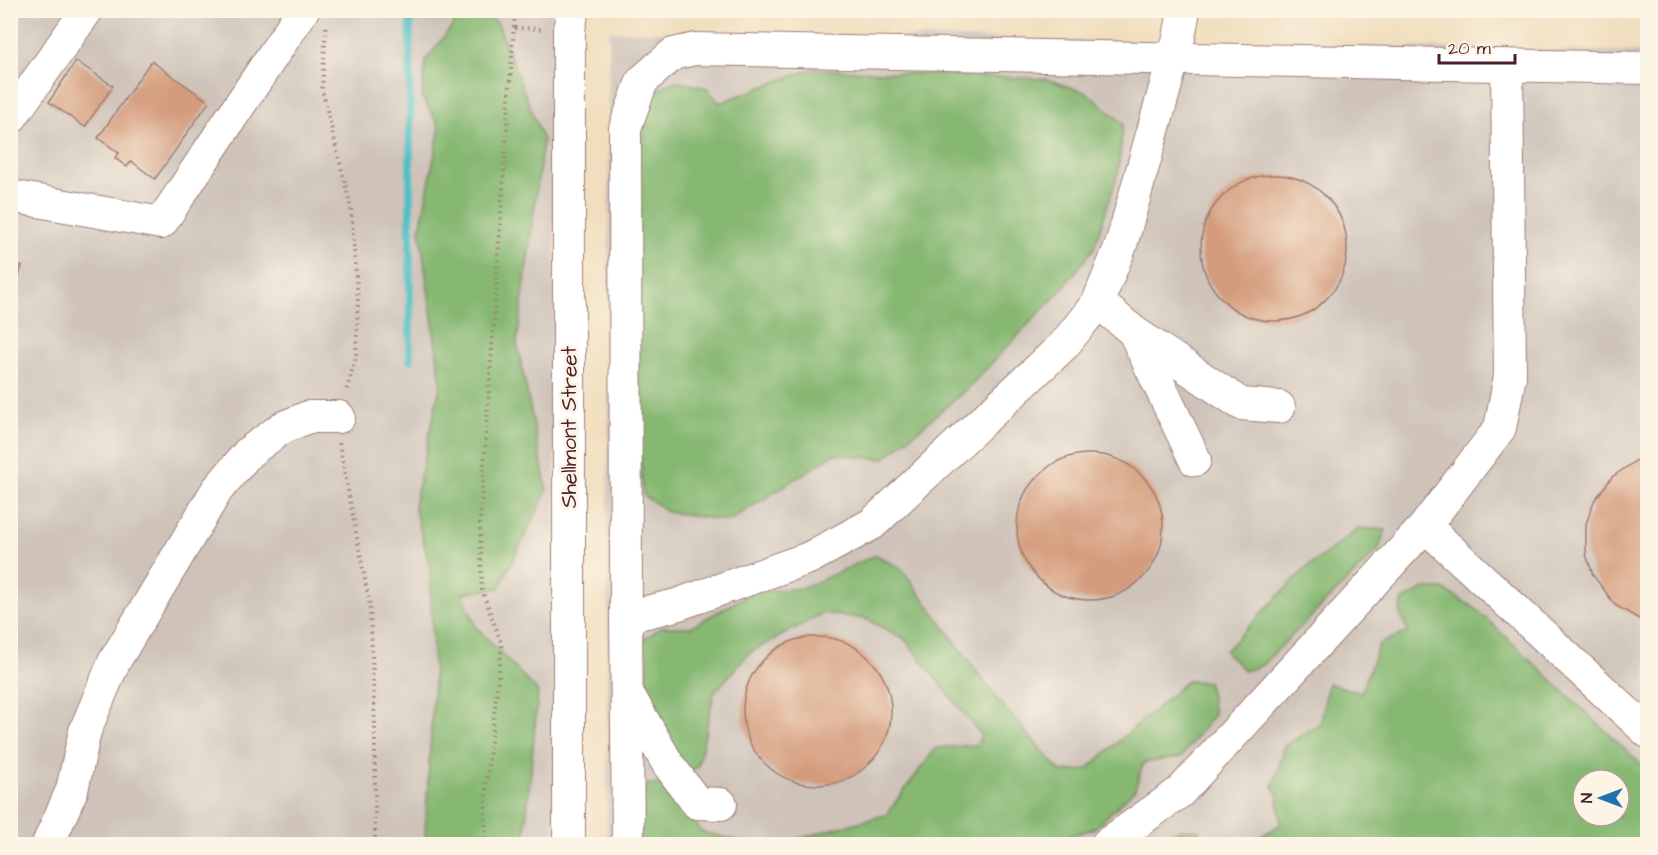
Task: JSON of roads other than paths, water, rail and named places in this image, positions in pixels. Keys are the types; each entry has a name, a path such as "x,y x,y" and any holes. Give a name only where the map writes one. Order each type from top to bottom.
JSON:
{"street":[{"path":"10,119 87,10"},
{"path":"10,196 161,223 303,10"},
{"name":"Shellmont Street","path":"569,844 569,29 573,10"},
{"path":"626,617 676,605 809,558 872,524 1064,345 1098,302 1121,245 1173,60 1184,10"},
{"path":"628,844 625,128 642,81 673,54 695,49 1647,68"},
{"path":"1107,844 1180,792 1425,526 1500,428 1510,376 1507,65"},
{"path":"1098,302 1134,332 1241,404 1279,408"},
{"path":"1134,332 1195,460"},
{"path":"48,844 72,790 85,731 114,662 218,490 249,452 282,428 308,417 339,417"},
{"path":"1425,526 1647,732"},
{"path":"627,693 668,764 697,803 721,804"}],"waterway":[{"path":"410,10 410,360"}]}
